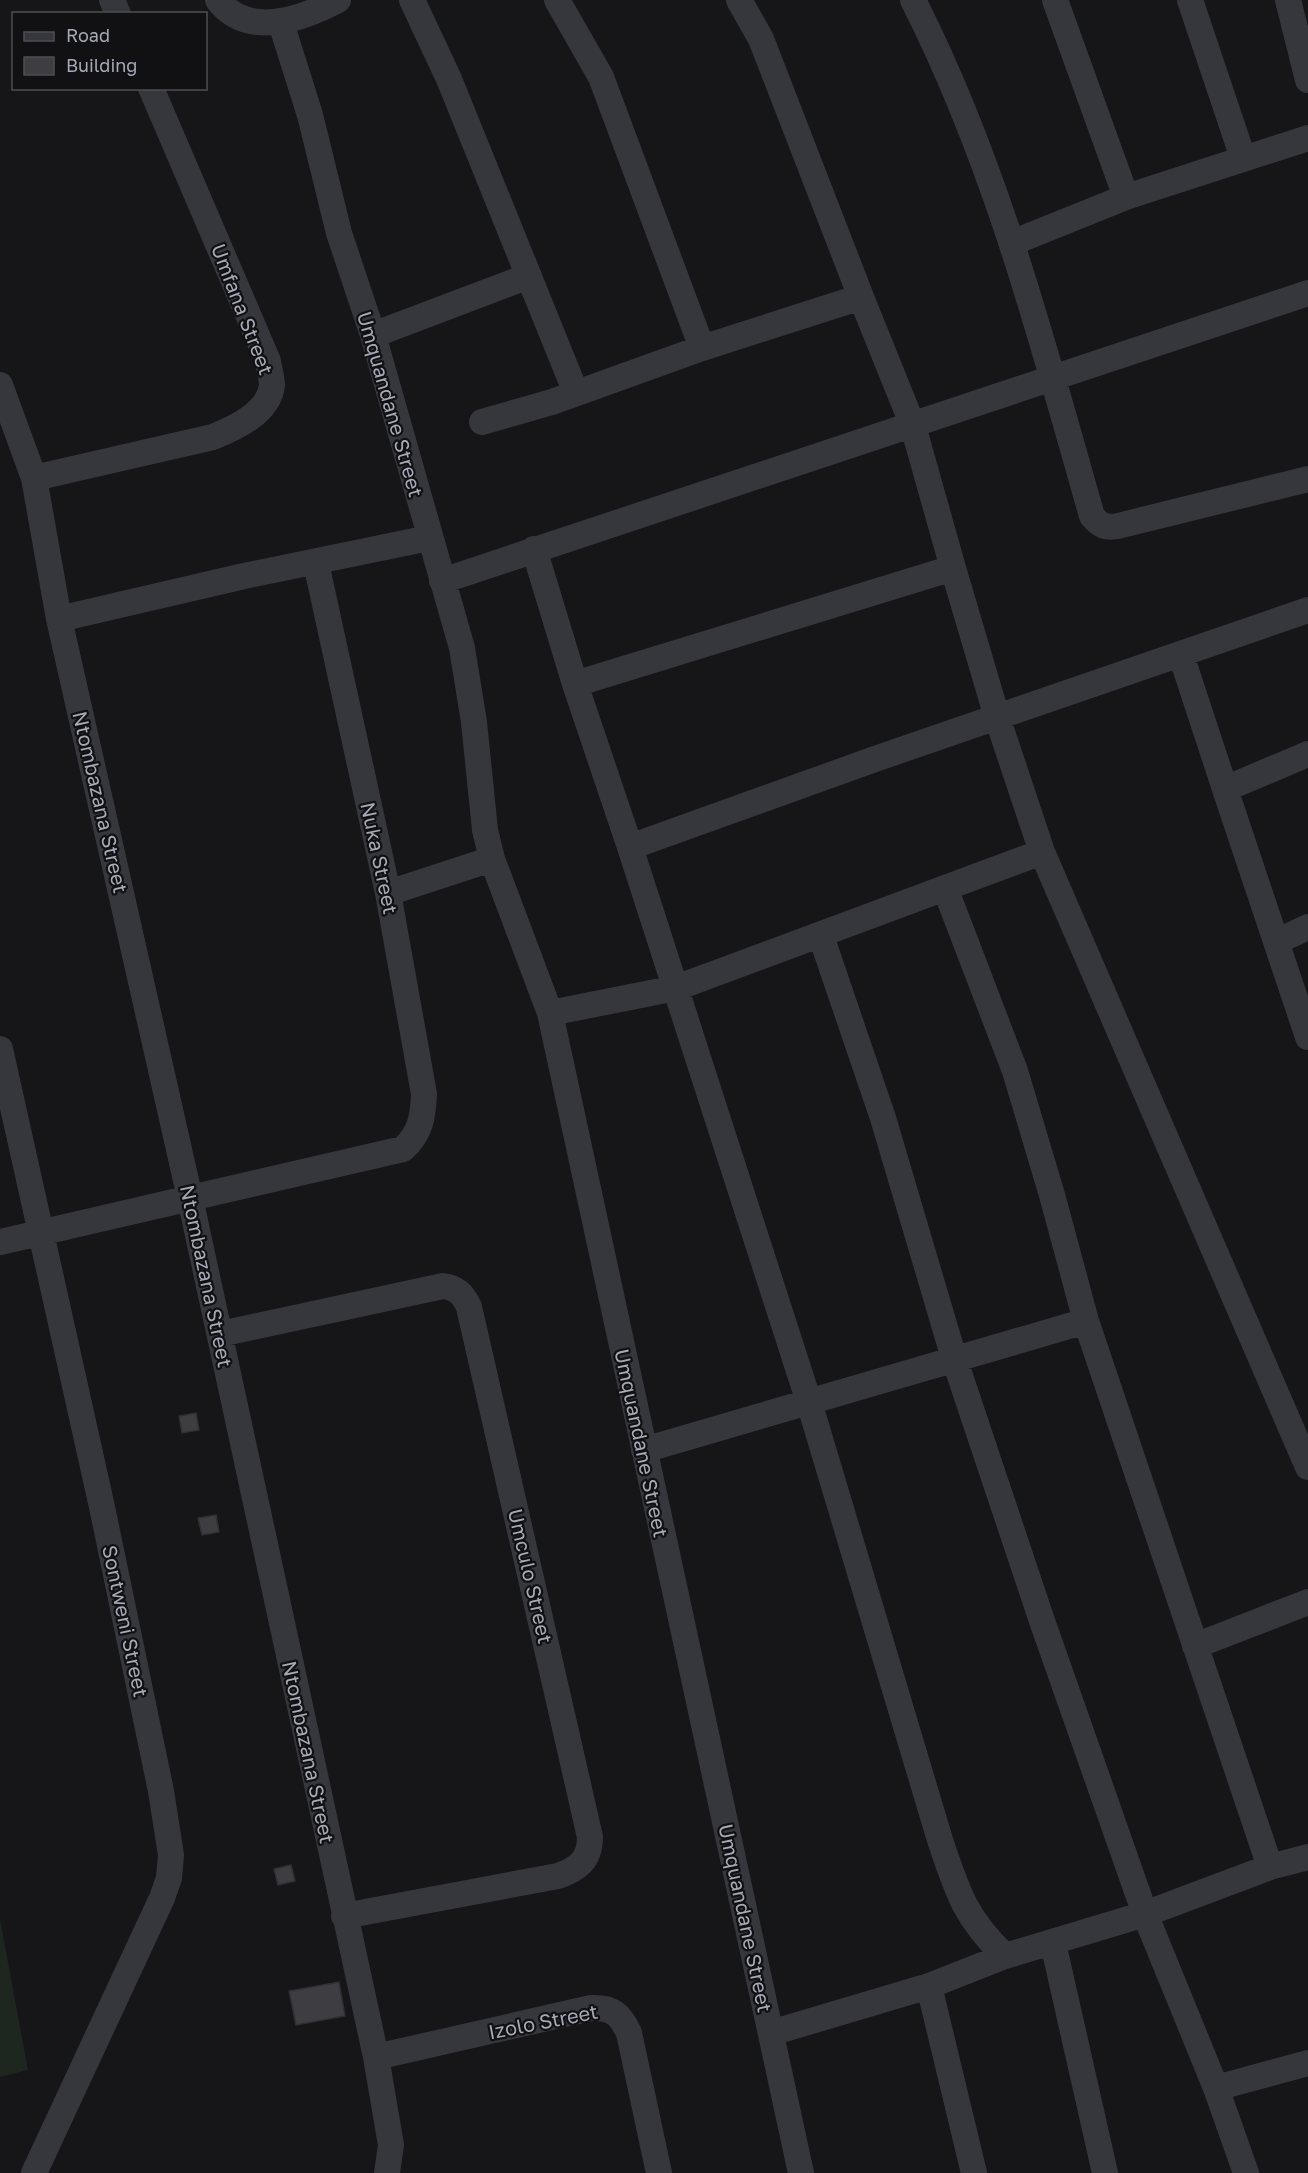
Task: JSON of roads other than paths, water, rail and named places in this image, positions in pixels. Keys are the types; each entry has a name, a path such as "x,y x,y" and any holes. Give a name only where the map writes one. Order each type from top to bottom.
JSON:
{"street":[{"path":"218,0 225,9 247,21 281,23 338,0"},
{"path":"412,0 449,79 576,393"},
{"path":"557,0 601,77 702,348"},
{"path":"739,0 761,39 913,426 997,717 1042,852 1170,1149 1219,1256 1308,1467"},
{"path":"914,0 951,80 1012,243 1092,516 1098,524 1108,528 1118,526 1308,479"},
{"path":"1055,0 1126,197"},
{"path":"1190,0 1243,158"},
{"path":"1288,0 1308,80"},
{"name":"Umquandane Street","path":"281,23 310,115 339,233 373,335 462,648 469,687 482,806 492,859 550,1013 801,2173"},
{"name":"Umfana Street","path":"34,477 224,433 252,417 268,398 272,385 268,362 152,90"},
{"path":"1012,243 1126,197 1308,138"},
{"path":"373,335 529,276"},
{"path":"442,581 1308,293"},
{"path":"482,422 576,393 702,348 861,297"},
{"name":"Ntombazana Street","path":"1,392 34,477 59,619 220,1334 376,2057 391,2145 387,2173"},
{"path":"59,619 244,576 429,538"},
{"path":"534,549 809,1402 959,1896 976,1927 1005,1956"},
{"name":"Nuka Street","path":"190,1198 403,1149 419,1130 423,1119 424,1094 388,893 315,563"},
{"path":"576,684 953,568"},
{"path":"630,847 1308,610"},
{"path":"1181,655 1308,1037"},
{"path":"1225,789 1308,754"},
{"path":"550,1013 676,988 1042,852"},
{"path":"388,893 492,859"},
{"path":"945,888 1015,1071 1086,1321 1270,1867"},
{"path":"1276,942 1308,927"},
{"path":"821,936 883,1119 954,1358 1041,1618 1146,1914 1216,2088 1246,2173"},
{"name":"Sontweni Street","path":"0,1049 102,1507 161,1791 171,1855 169,1878 162,1898 34,2173"},
{"path":"0,1242 190,1198"},
{"name":"Umculo Street","path":"220,1334 443,1286 452,1287 462,1294 469,1306 590,1838 590,1851 583,1863 558,1876 344,1916"},
{"path":"644,1450 1086,1321"},
{"path":"1195,1646 1308,1602"},
{"name":"Umquandane Street","path":"771,2033 929,1986 1005,1956 1146,1914 1270,1867 1308,1857"},
{"path":"1053,1943 1105,2173"},
{"path":"929,1986 974,2173"},
{"name":"Izolo Street","path":"376,2057 591,2008 604,2007 615,2012 623,2020 629,2033 652,2171"},
{"path":"1216,2088 1308,2063"}]}
